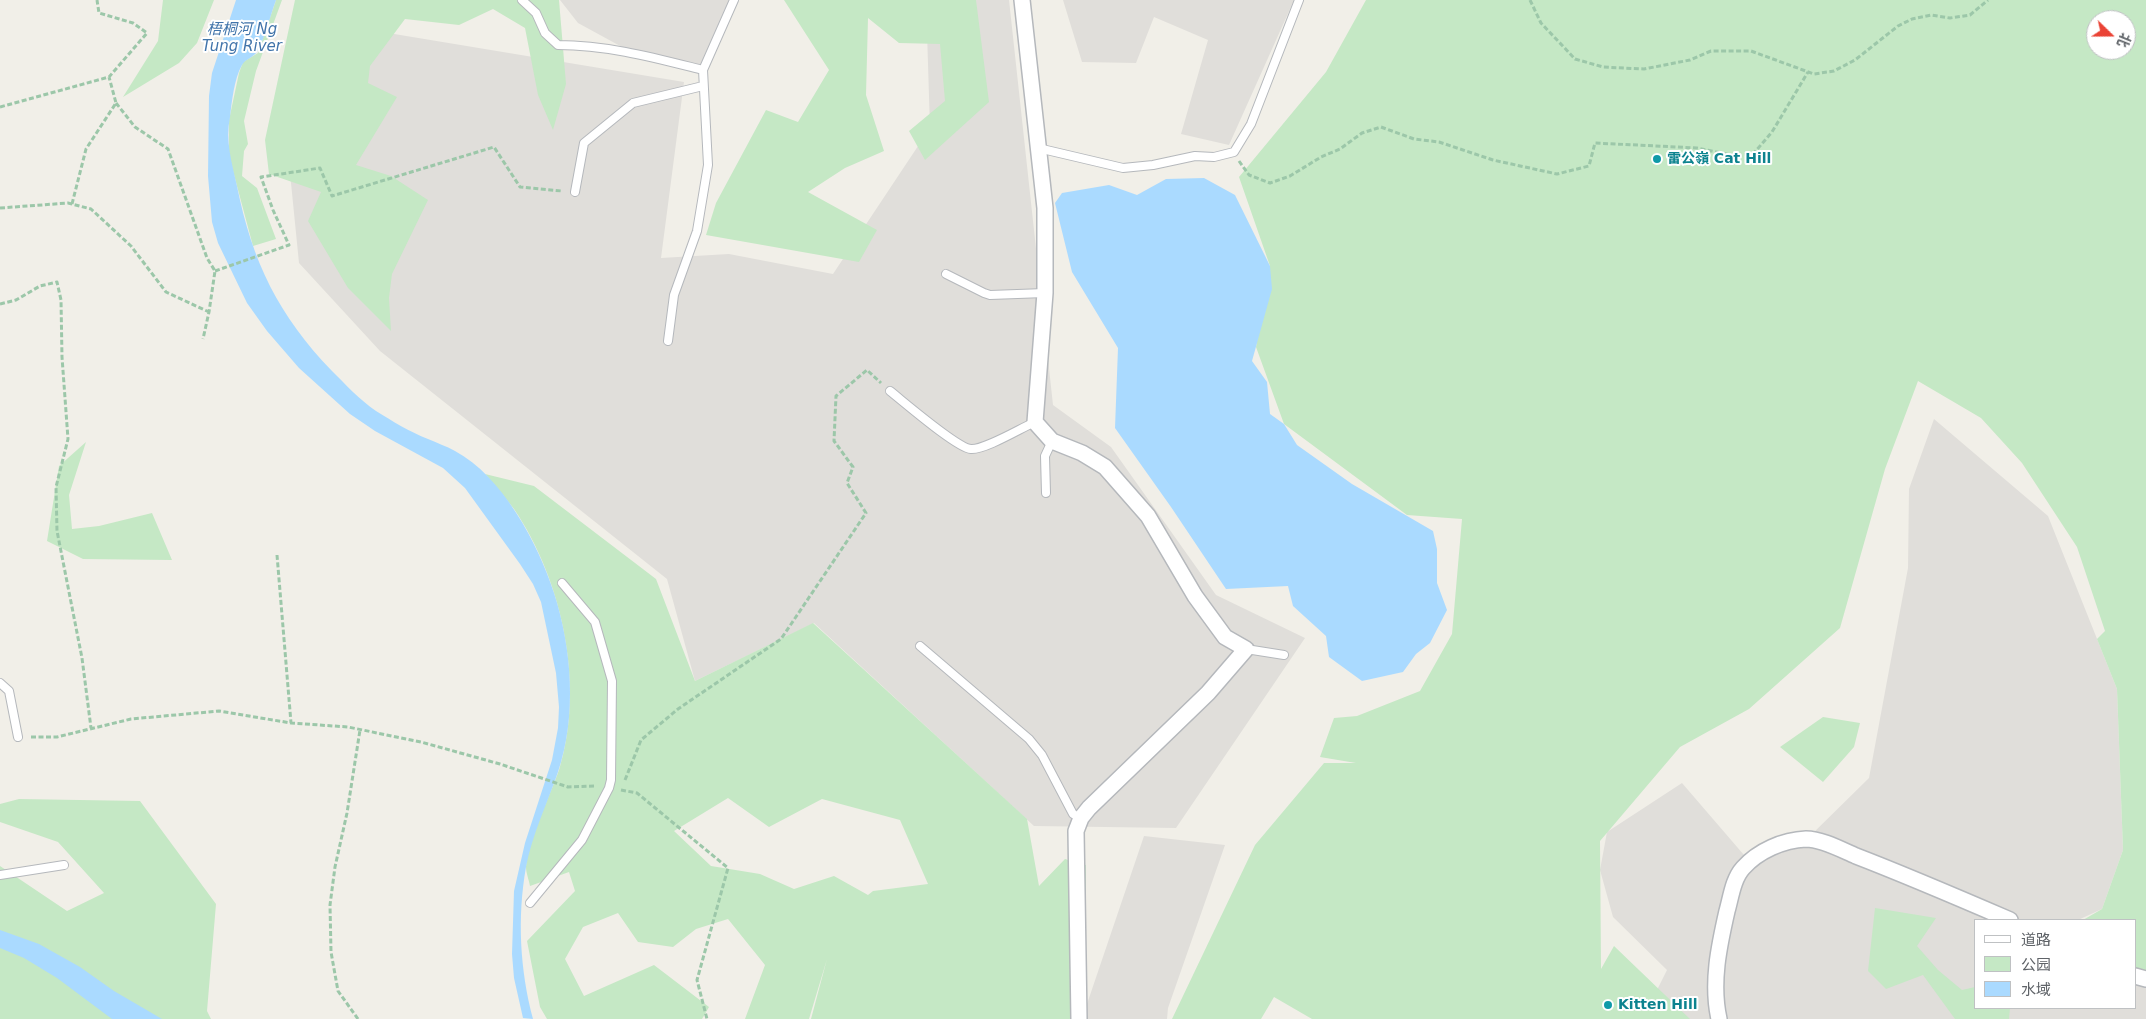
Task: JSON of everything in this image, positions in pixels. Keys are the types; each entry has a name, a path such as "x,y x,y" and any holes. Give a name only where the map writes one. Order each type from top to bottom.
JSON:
{"street":[{"path":"1022,0 1045,208 1045,293 1035,422 1052,441 1082,453 1105,467 1148,516 1194,596 1225,637 1246,649 1208,693 1089,808 1081,818 1076,831 1079,1019"},
{"path":"1719,1019 1715,998 1720,940 1733,887 1742,869 1762,851 1782,844 1807,839 1828,845 1923,882 2008,919"}],"lane":[{"path":"522,0 536,13 545,33 558,46 580,45 638,53 703,70"},
{"path":"668,341 674,295 697,231 708,165 703,70 734,0"},
{"path":"1038,148 1123,168 1153,165 1195,156 1214,157 1234,152 1251,124 1299,0"},
{"path":"575,192 584,143 633,103 703,86"},
{"path":"946,274 990,295 1045,293"},
{"path":"890,391 956,441 970,449 981,447 1035,422"},
{"path":"1046,493 1045,456 1052,441"},
{"path":"530,903 582,840 609,788 611,780 612,681 595,622 562,583"},
{"path":"920,646 1029,739 1042,755 1073,814 1081,818"},
{"path":"1246,649 1284,655"},
{"path":"0,683 8,690 18,737"},
{"path":"0,875 64,865"}],"path":[{"path":"0,108 109,76 147,33 133,23 100,13 96,0"},
{"path":"1530,0 1541,23 1575,59 1603,67 1644,70 1690,60 1711,52 1751,51 1814,74 1834,71 1855,60 1898,26 1912,19 1930,15 1950,18 1970,15 1988,0"},
{"path":"1234,152 1249,175 1270,183 1290,176 1321,157 1340,149 1362,133 1381,127 1414,138 1439,142 1493,160 1557,174 1588,166 1595,143 1698,148 1736,156 1754,152 1772,132 1808,72"},
{"path":"109,76 116,103 135,127 168,149 207,258 215,271 203,339"},
{"path":"72,204 86,148 116,103"},
{"path":"215,271 289,245 260,177 320,168 332,196 494,147 520,187 575,192"},
{"path":"0,208 68,203 91,209 130,246 166,292 209,312"},
{"path":"0,304 16,300 40,286 57,282 61,300 62,357 68,438 56,487 57,531 82,658 91,728"},
{"path":"621,790 641,740 678,709 781,639 866,513 847,483 853,467 834,441 836,396 867,370 890,391"},
{"path":"277,555 291,723"},
{"path":"18,737 57,737 131,719 219,711 291,723 360,730 421,742 500,764 568,787 599,786 637,793 728,868 698,980 708,1019"},
{"path":"358,1019 338,991 331,952 330,905 360,730"}],"shaded area":[{"path":"560,0 733,0 703,70 633,53 578,23"},
{"path":"926,0 1009,0 1053,405 1111,447 1216,595 1305,638 1176,828 1034,826 814,623 695,681 667,579 380,351 299,263 285,123 352,27 684,82 661,258 729,254 833,274 930,128"},
{"path":"1063,0 1294,0 1229,145 1181,134 1208,40 1154,17 1136,63 1082,62"},
{"path":"1934,419 2048,516 2117,689 2123,850 2102,909 2080,919 1974,919 1974,1009 2136,1009 2136,973 2146,978 2146,1019 1688,1019 1657,990 1667,970 1613,917 1600,870 1607,832 1682,783 1750,862 1807,839 1869,778 1908,568 1909,489"},
{"path":"1144,836 1225,845 1168,1008 1167,1019 1086,1019 1087,1004"}],"green space":[{"path":"163,0 214,0 197,43 179,63 123,97 158,41"},
{"path":"276,0 282,0 256,71 244,121 248,144 244,151 242,176 257,188 276,239 253,246 229,156 229,120 243,62 258,53"},
{"path":"295,0 559,0 566,84 553,130 538,95 525,28 493,9 459,25 405,19 370,66 368,83 397,97 356,165 391,176 428,200 392,274 389,298 391,331 348,288 308,221 321,192 269,174 265,140"},
{"path":"784,0 976,0 989,102 925,160 909,131 945,101 940,44 899,43 868,18 866,95 884,151 845,168 808,192 877,230 859,262 706,235 716,203 766,110 798,122 829,70"},
{"path":"1366,0 2146,0 2146,979 2136,976 2136,919 2085,919 2102,909 2123,850 2117,689 2097,639 2105,631 2077,547 2022,463 1981,418 1918,381 1885,469 1840,628 1749,709 1680,747 1600,841 1601,969 1614,946 1690,1019 1312,1019 1274,997 1261,1019 1172,1019 1255,845 1324,763 1356,763 1320,757 1334,718 1357,716 1420,691 1452,634 1462,519 1407,515 1284,424 1256,347 1270,266 1239,177 1326,72"},
{"path":"86,442 69,495 72,529 99,526 152,513 172,560 83,559 47,541 59,466"},
{"path":"485,474 534,486 656,579 695,681 813,623 1027,819 1039,886 1065,859 1086,865 1086,1019 811,1019 827,959 809,1019 745,1019 765,965 728,919 696,929 673,947 638,942 618,913 583,927 565,959 584,996 654,965 709,1007 702,1019 547,1019 540,1007 527,941 575,891 569,872 530,886 526,867 530,845 559,770 567,738 570,704 569,670 565,635 557,601 545,568 531,537 514,509","holes":["728,798 769,827 822,799 900,820 928,884 873,891 868,895 834,876 794,889 760,874 711,866 674,831"]},
{"path":"1823,717 1860,723 1854,747 1823,782 1780,747"},
{"path":"19,799 140,801 216,904 207,1011 211,1019 0,1019 0,866 67,911 104,893 58,842 0,822 0,804"},
{"path":"1875,908 1936,918 1917,946 1938,970 1962,990 1974,987 1974,1009 2010,1009 2009,1019 1955,1019 1923,975 1886,989 1868,971"}],"water":[{"name":"梧桐河 Ng Tung River","path":"236,0 276,0 258,50 243,63 239,71 233,97 228,135 231,160 243,214 270,286 297,330 313,350 359,397 376,411 401,426 455,451 472,462 488,477 503,494 528,533 554,593 565,637 570,682 570,706 564,751 532,843 523,886 521,944 525,982 533,1019 523,1018 514,978 512,954 514,891 525,843 552,760 558,728 559,707 556,673 541,602 533,584 520,564 465,488 443,468 375,431 350,414 299,368 267,331 247,303 218,243 212,222 208,176 209,96 212,73"},
{"path":"1204,178 1235,195 1270,266 1272,289 1252,361 1267,382 1270,414 1284,424 1297,445 1352,484 1433,531 1437,549 1437,583 1447,610 1430,643 1416,654 1403,672 1362,681 1329,657 1326,636 1293,606 1288,586 1226,589 1115,428 1118,348 1072,272 1055,203 1062,193 1109,185 1137,195 1166,179"},
{"path":"0,930 39,944 80,967 114,991 162,1019 112,1019 57,978 24,958 0,948"}],"place":[{"name":"雷公嶺 Cat Hill","path":"1657,159"},
{"name":"Kitten Hill","path":"1608,1005"}]}
